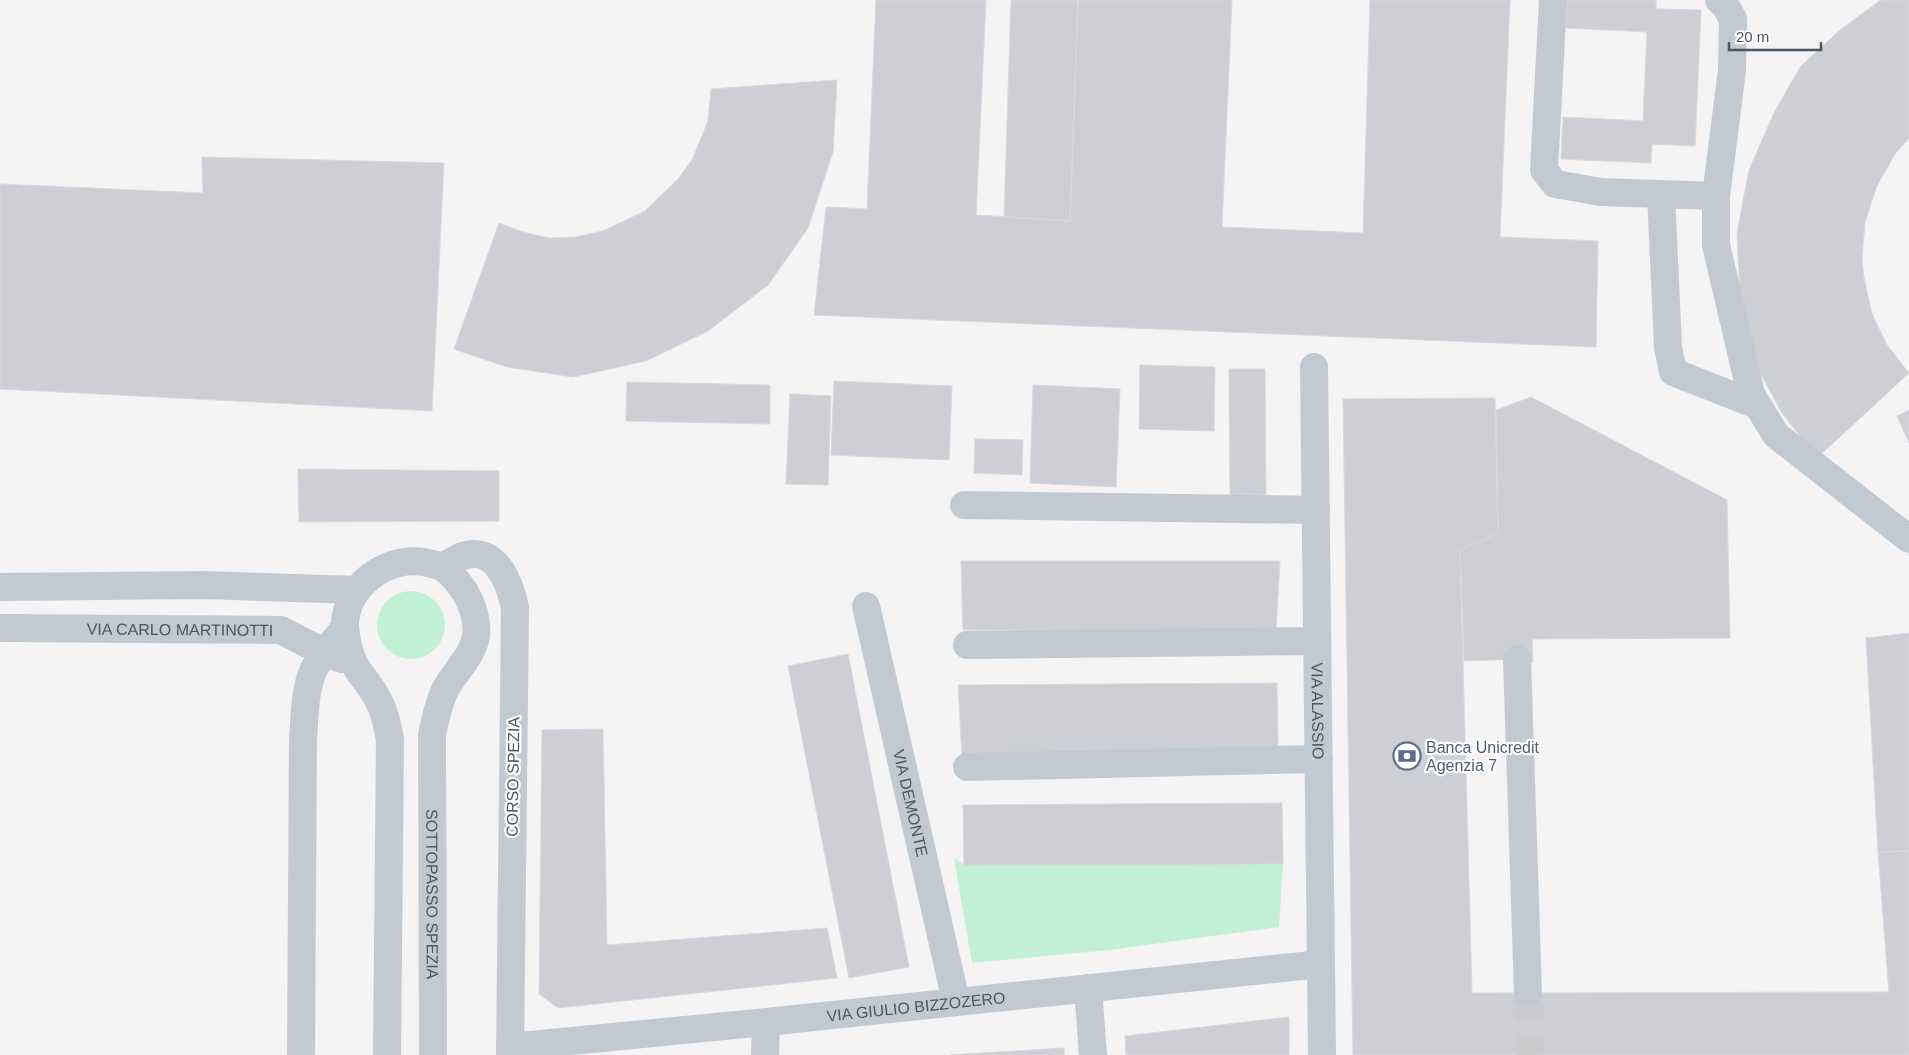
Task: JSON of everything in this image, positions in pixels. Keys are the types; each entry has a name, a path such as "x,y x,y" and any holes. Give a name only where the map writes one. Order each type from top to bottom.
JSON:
{"street":[{"path":"1553,0 1544,170 1555,184 1601,192 1716,196"},
{"path":"1719,0 1725,5 1733,19 1732,70 1716,196 1716,245 1751,394 1776,435 1909,539"},
{"path":"1660,194 1668,347 1673,372 1757,405"},
{"name":"VIA ALASSIO","path":"1314,367 1322,1055"},
{"path":"964,505 1316,510"},
{"name":"CORSO SPEZIA","path":"442,567 461,556 476,554 489,558 501,569 511,587 515,607 510,1051"},
{"path":"387,1055 390,739 386,718 376,696 353,662 345,627 348,608 357,590 369,577 386,566 403,561 421,561 442,567"},
{"name":"SOTTOPASSO SPEZIA","path":"433,1055 432,735 437,710 444,692 470,650 476,636 475,618 470,600 458,581 442,567"},
{"path":"0,587 203,586 357,590"},
{"name":"VIA DEMONTE","path":"866,606 956,1001"},
{"path":"301,1055 303,739 309,684 314,668 345,627"},
{"name":"VIA CARLO MARTINOTTI","path":"0,628 281,630 325,653 353,662"},
{"path":"967,645 1317,641"},
{"path":"1517,659 1528,993"},
{"path":"966,767 1318,759"},
{"name":"VIA GIULIO BIZZOZERO","path":"510,1051 956,1001 1321,964"},
{"path":"1088,988 1093,1055"},
{"path":"765,1055 766,1022"}],"green space":[{"path":"411,591 424,594 435,601 442,612 445,625 442,638 435,649 424,656 411,659 398,656 387,649 380,638 377,625 380,612 387,601 398,594"},
{"path":"954,858 964,865 1283,864 1279,927 1109,950 972,963"}],"building":[{"path":"876,0 986,0 976,215 1070,221 1078,0 1232,0 1222,227 1363,233 1370,0 1510,0 1500,237 1598,241 1596,347 814,315 826,207 867,209"},
{"path":"1011,0 1078,0 1070,221 1004,217"},
{"path":"1566,0 1656,0 1656,9 1701,10 1695,146 1652,144 1651,163 1561,159 1563,117 1643,121 1647,32 1566,28"},
{"path":"1881,0 1909,0 1909,138 1895,154 1876,188 1865,222 1862,260 1872,314 1887,345 1909,373 1817,458 1782,413 1756,365 1740,296 1737,233 1749,170 1774,113 1800,67 1841,29"},
{"path":"837,80 833,152 808,228 768,285 708,331 646,361 573,377 507,367 454,349 499,223 523,232 549,238 576,237 603,231 645,211 678,179 692,160 708,121 711,89"},
{"path":"202,157 444,163 432,411 0,389 0,184 203,193"},
{"path":"1140,365 1215,367 1214,431 1139,429"},
{"path":"1229,369 1265,369 1266,495 1230,495"},
{"path":"834,381 952,386 949,460 831,455"},
{"path":"627,382 770,385 770,424 626,421"},
{"path":"1033,385 1120,389 1116,487 1030,483"},
{"path":"790,394 831,396 828,485 786,484"},
{"path":"1531,397 1727,500 1730,638 1532,639 1533,663 1517,659 1464,661 1460,550 1498,533 1496,410"},
{"name":"Banca Unicredit Agenzia 7","path":"1495,398 1498,533 1460,550 1472,993 1889,992 1878,852 1909,851 1909,1055 1353,1055 1343,399"},
{"path":"1909,410 1909,443 1897,416"},
{"path":"975,439 1023,440 1022,475 974,473"},
{"path":"298,469 499,471 499,521 299,522"},
{"path":"961,561 1280,561 1276,632 963,630"},
{"path":"1909,633 1909,851 1878,852 1866,638"},
{"path":"848,654 909,967 849,978 788,666"},
{"path":"1277,683 1278,751 962,757 958,685"},
{"path":"603,729 607,945 827,928 837,978 558,1008 539,994 542,730"},
{"path":"1282,803 1283,864 964,865 963,805"},
{"path":"1289,1017 1289,1055 1126,1055 1125,1036"},
{"path":"1064,1048 1064,1055 949,1055"}],"tunnel":[{"path":"1528,993 1530,1055"}],"place":[{"name":"Banca Unicredit Agenzia 7","path":"1407,756"}]}
